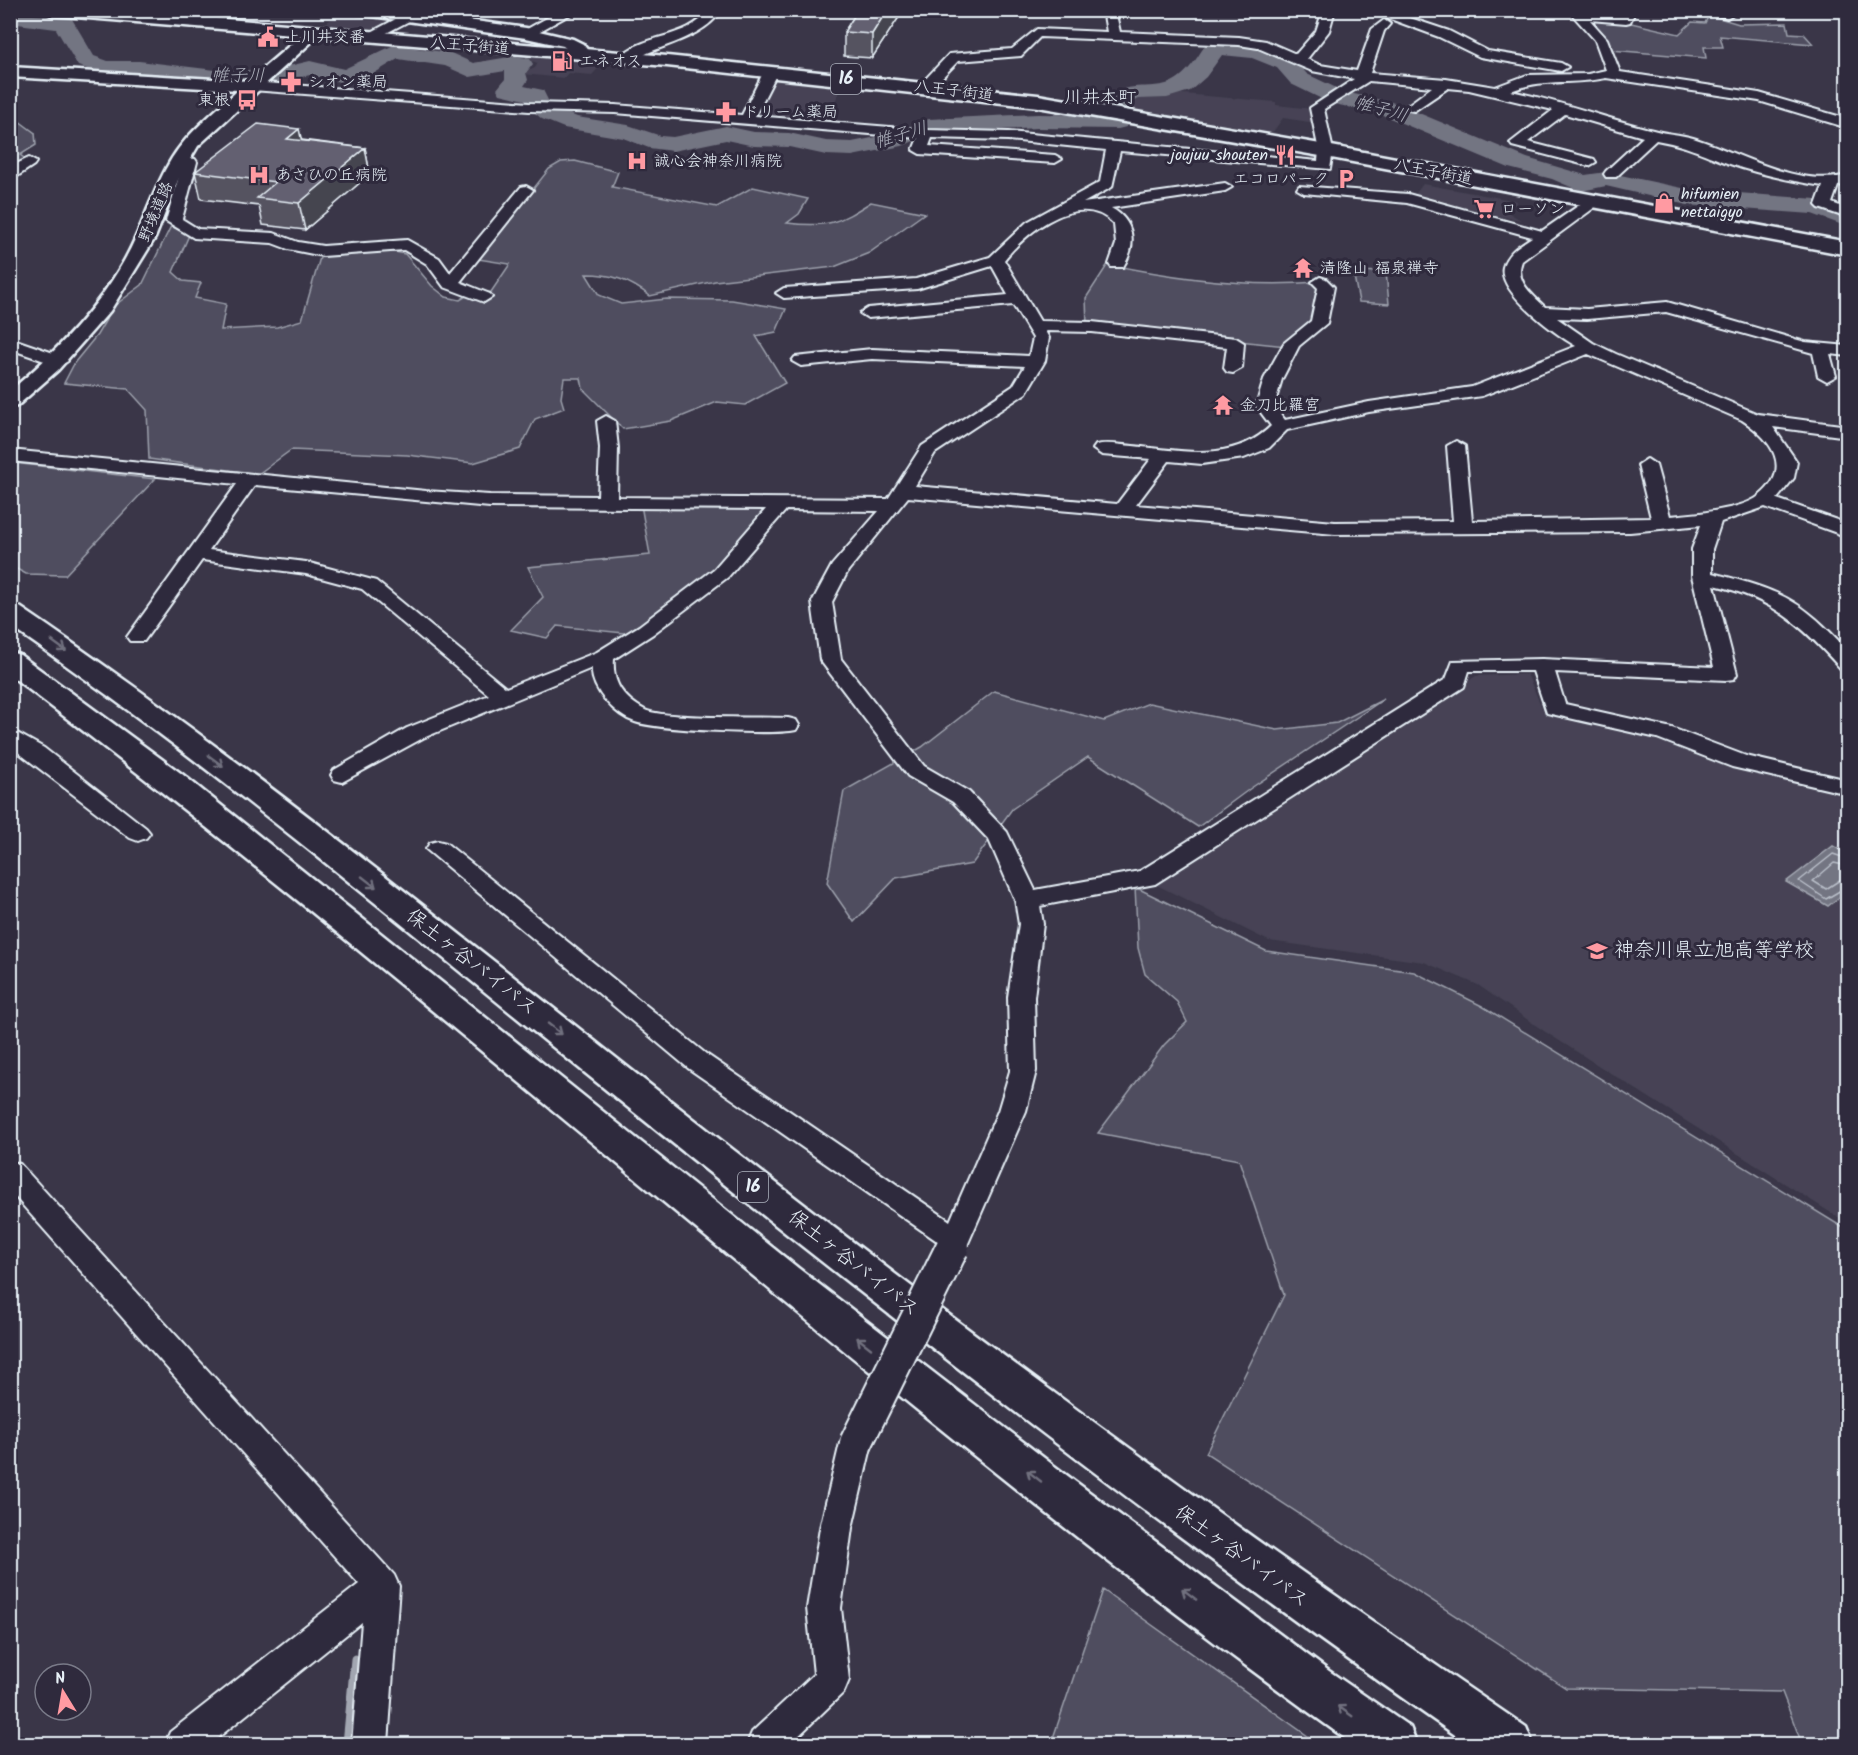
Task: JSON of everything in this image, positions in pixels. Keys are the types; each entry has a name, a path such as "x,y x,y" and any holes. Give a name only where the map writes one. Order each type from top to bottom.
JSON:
{"highway":[{"name":"八王子街道","path":"51,10 626,58 925,87 1117,114 1210,131 1326,159 1593,202 1848,249"},
{"name":"保土ヶ谷バイパス","path":"10,613 217,761 826,1245 1078,1437 1350,1638 1509,1744"},
{"path":"10,661 171,781 784,1281 1303,1680 1393,1744"}],"street":[{"path":"358,10 526,33 568,42 578,47 583,55"},
{"path":"432,20 446,10"},
{"path":"526,33 572,10"},
{"path":"626,58 655,43 704,26 716,10"},
{"path":"1109,10 1114,35"},
{"path":"1298,60 1315,42 1329,18 1329,10"},
{"path":"1372,10 1444,34 1485,54 1610,75 1728,91 1827,116 1848,124"},
{"path":"1577,13 1626,20 1630,10"},
{"path":"1707,10 1727,14"},
{"path":"1577,13 1601,39 1610,75"},
{"path":"368,37 407,17"},
{"path":"1329,191 1317,108 1364,78 1362,76 1378,29 1384,24"},
{"name":"野境道路","path":"10,402 59,361 94,321 128,274 179,161 195,138 313,33"},
{"path":"925,87 954,57 1016,53 1037,33 1194,38 1261,44 1317,68 1362,76 1446,83 1496,92 1653,135 1689,141 1762,168 1832,183 1848,179"},
{"path":"747,120 771,71"},
{"path":"10,72 259,79 551,109 615,109 927,134 1008,136 1174,150 1326,159"},
{"path":"1496,92 1527,79 1570,79 1610,75"},
{"path":"1414,107 1446,83"},
{"path":"1563,109 1517,143 1589,162"},
{"path":"1174,150 1210,131"},
{"path":"927,134 920,150 1055,159"},
{"path":"1611,174 1653,135"},
{"path":"784,293 917,284 996,260 1018,237 1060,209 1107,184 1114,145"},
{"path":"179,161 190,162 174,220 194,232 274,238 294,246 323,251 407,245 433,261 450,284 484,297"},
{"path":"10,177 17,168 29,162"},
{"path":"1832,183 1824,205 1848,214"},
{"path":"1060,209 1096,207 1225,187"},
{"path":"1304,189 1408,199 1544,236"},
{"path":"450,284 526,190"},
{"path":"1593,202 1518,254 1510,264 1510,276 1539,312 1587,348 1753,419 1848,432"},
{"path":"1096,207 1114,213 1123,226 1124,248 1117,264"},
{"path":"765,1744 832,1680 824,1608 836,1528 856,1443 954,1243 1012,1111 1023,1071 1020,997 1030,924 1027,900 999,837 961,797 916,771 831,660 822,602 839,569 898,498 928,450 944,437 1020,389 1036,361 1041,338 1037,326 996,260"},
{"path":"1281,426 1265,406 1273,379 1292,343 1319,323 1326,287 1320,282"},
{"path":"868,313 1020,299"},
{"path":"1539,312 1587,314 1667,307 1780,341 1848,351"},
{"path":"1037,326 1092,327 1236,343 1233,368"},
{"path":"10,342 59,361"},
{"path":"1102,449 1202,459 1238,454 1263,444 1281,426 1369,407 1476,392 1587,348"},
{"path":"1820,348 1827,376"},
{"path":"801,361 872,354 1036,361"},
{"path":"10,455 426,497 490,501 781,504 898,498 1123,509 1335,528 1662,524 1713,518 1765,501 1785,478 1788,462 1777,444 1753,419"},
{"path":"606,421 609,448 607,501"},
{"path":"1456,446 1463,528"},
{"path":"1123,509 1164,456"},
{"path":"1647,465 1662,524"},
{"path":"137,637 250,479"},
{"path":"1765,501 1848,531"},
{"path":"342,775 415,733 604,656 646,630 721,573 781,504"},
{"path":"1027,900 1147,878 1456,681 1460,665 1542,665 1726,674 1702,576 1702,549 1713,518"},
{"path":"198,554 346,576 369,585 505,698"},
{"path":"1702,576 1756,590 1785,604 1803,616 1848,665"},
{"path":"604,656 602,674 608,692 640,717 691,722 788,725"},
{"path":"1542,665 1555,708 1664,733 1740,762 1848,787"},
{"path":"10,736 36,753 138,834"},
{"path":"438,849 697,1061 929,1222 954,1243"},
{"path":"10,1172 382,1586 370,1744"},
{"path":"183,1744 382,1586"}],"shaded area":[{"path":"343,12 400,19 373,33 317,28"},
{"path":"1709,15 1739,24 1787,23 1789,33 1804,34 1813,44 1720,36 1723,47 1704,47 1706,58 1611,50 1584,17 1605,17 1679,34 1692,22 1705,23"},
{"path":"512,53 605,61 592,75 568,73 564,78 522,74 535,68 538,63 525,59 510,59"},
{"path":"773,76 844,84 824,122 751,117"},
{"path":"1172,93 1276,102 1276,105 1313,109 1316,123 1283,118 1270,136 1127,110 1128,102 1134,98"},
{"path":"11,115 35,133 36,145 20,155 27,160 11,170"},
{"path":"575,161 618,172 612,187 717,207 753,187 808,199 799,214 787,223 813,225 832,222 850,215 871,202 925,213 869,253 834,267 715,281 650,296 620,279 586,274 599,295 621,304 667,299 732,300 786,309 776,332 756,336 785,383 745,405 717,402 671,421 623,429 583,389 581,378 564,378 561,398 564,408 535,419 520,449 473,463 407,455 291,450 258,474 149,459 147,410 128,389 64,383 75,362 97,335 114,306 142,285 171,226 189,235 173,272 183,281 201,283 195,298 226,304 221,330 277,327 302,320 321,254 376,248 405,254 432,286 446,297 460,300 471,293 491,292 510,264 478,259 549,169 561,162"},
{"path":"1423,184 1517,201 1509,213 1521,220 1457,210 1445,204 1413,197"},
{"path":"1108,264 1159,274 1239,283 1317,282 1323,287 1316,316 1286,346 1087,325 1086,298"},
{"path":"1353,271 1386,272 1389,304 1359,302"},
{"path":"13,463 155,479 65,575 26,574 11,566 10,466"},
{"path":"641,505 773,506 719,568 633,634 557,626 547,638 511,630 543,597 528,567 650,555"},
{"name":"神奈川県立旭高等学校","path":"1527,674 1544,712 1663,740 1734,768 1847,792 1847,1223 1544,1031 1478,985 1424,962 1269,941 1153,883 1476,676"},
{"path":"994,691 1104,721 1149,703 1277,730 1337,723 1384,699 1251,788 1198,827 1088,757 1012,809 972,864 896,878 854,922 827,883 844,791 922,747"},
{"path":"1135,887 1266,951 1414,972 1482,1006 1847,1230 1847,1744 1802,1744 1782,1692 1566,1688 1206,1453 1284,1295 1239,1160 1098,1133 1164,1045 1187,1022 1177,1002 1145,974 1138,948"},
{"path":"1103,1590 1319,1744 1051,1744"}],"water":[{"path":"1833,846 1847,854 1847,891 1828,906 1786,882"}],"building":[{"path":"858,10 887,10 872,34 844,32"},
{"path":"258,124 299,129 287,139 365,148 299,203 257,198 276,182 195,172"}],"waterway":[{"name":"帷子川","path":"10,17 64,24 86,61 106,68 139,68 224,78 276,76 310,68 344,76 360,72 394,52 451,60 470,70 515,63 522,64 515,73 517,80 508,89 535,95 537,103 550,114 572,123 628,132 658,143 673,144 726,133 754,139 789,140 826,148 852,149 893,141 929,126 1038,121 1118,122 1119,108 1116,103 1123,97 1138,92 1175,89 1198,72 1214,49 1237,48 1285,63 1299,79 1338,98 1387,108 1518,163 1561,174 1582,183 1606,179 1687,197 1816,207 1848,219"},
{"path":"347,1744 355,1659"}],"place":[{"name":"上川井交番","path":"268,37"},
{"name":"エネオス","path":"562,61"},
{"name":"シオン薬局","path":"291,82"},
{"name":"東根","path":"247,100"},
{"name":"ドリーム薬局","path":"726,112"},
{"name":"joujuu shouten","path":"1285,155"},
{"name":"誠心会神奈川病院","path":"637,161"},
{"name":"あさひの丘病院","path":"259,175"},
{"name":"エコロパーク","path":"1346,179"},
{"name":"hifumien nettaigyo","path":"1664,203"},
{"name":"ローソン","path":"1484,209"},
{"name":"清隆山 福泉禅寺","path":"1303,268"},
{"name":"金刀比羅宮","path":"1223,405"},
{"name":"神奈川県立旭高等学校","path":"1597,951"}],"district":[{"name":"川井本町","path":"1100,98"}]}
